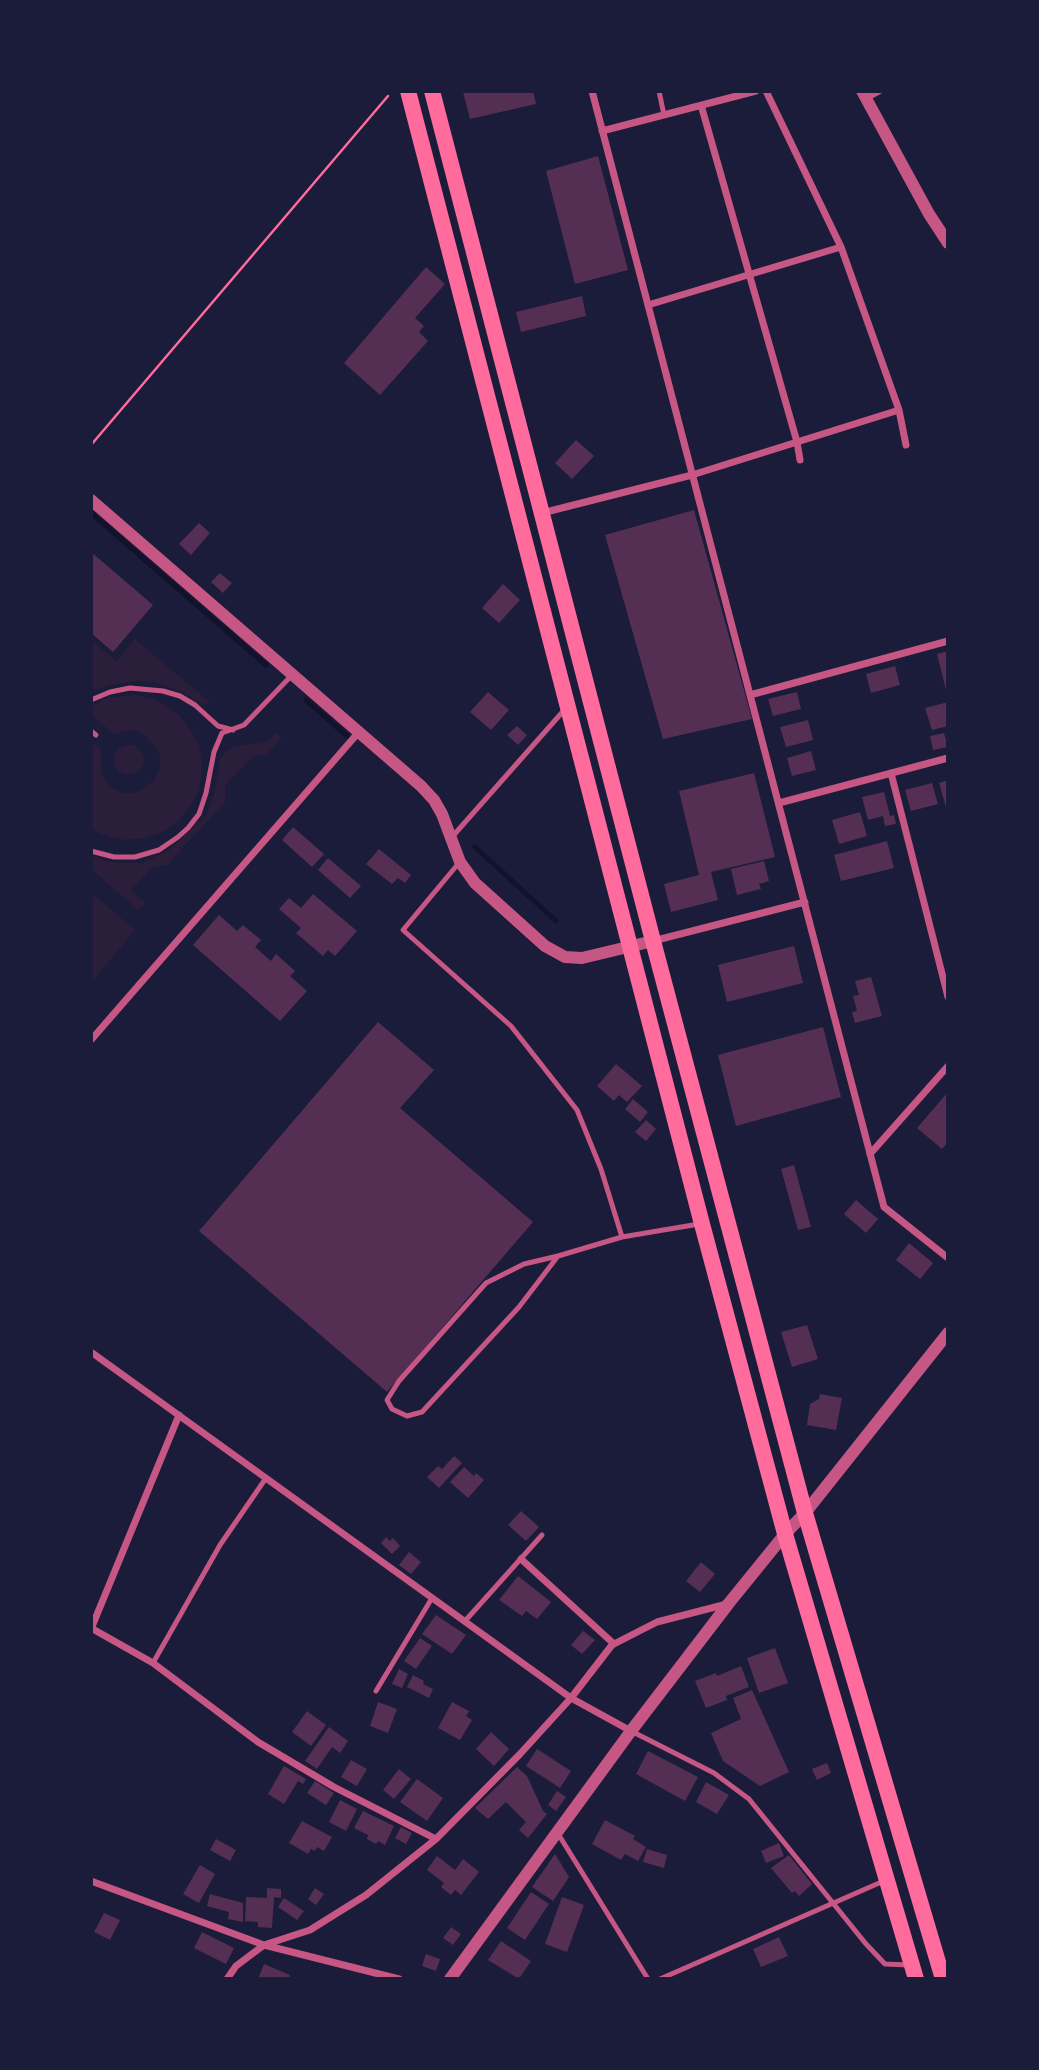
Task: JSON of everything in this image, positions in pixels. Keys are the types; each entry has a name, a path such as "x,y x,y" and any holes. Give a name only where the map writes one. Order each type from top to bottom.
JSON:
{"highway":[{"path":"408,91 785,1534 913,1972"},
{"path":"432,91 805,1513 943,1979"}],"street":[{"path":"592,91 884,1207 948,1258"},
{"path":"602,131 756,91"},
{"path":"766,91 841,247 899,410 906,444"},
{"path":"879,91 864,95 929,214 948,243"},
{"path":"701,105 800,460"},
{"path":"648,304 841,247"},
{"path":"541,513 692,475 899,410"},
{"path":"91,500 421,786 442,814 460,862 484,892 545,946 565,957 582,958 805,902"},
{"path":"751,695 948,641"},
{"path":"91,1040 358,733"},
{"path":"779,803 948,758"},
{"path":"891,773 948,997"},
{"path":"870,1154 948,1066"},
{"path":"450,1979 631,1731 729,1603 805,1513 948,1333"},
{"path":"91,1352 571,1698 631,1731"},
{"path":"178,1415 91,1628 153,1663 258,1742 334,1787 436,1839"},
{"path":"521,1559 614,1644"},
{"path":"227,1979 236,1966 264,1945 310,1930 366,1895 436,1839 520,1754 571,1698 614,1644 656,1622 729,1603"},
{"path":"91,1881 264,1945 399,1979"}],"lane":[{"path":"659,91 664,115"},
{"path":"91,851 114,857 135,856 159,850 178,837 199,814 222,733 244,725 292,676"},
{"path":"91,700 130,688 163,691 180,696 195,705 218,726 233,730"},
{"path":"451,838 568,705"},
{"path":"460,862 403,930 511,1026 577,1110 601,1169 622,1237"},
{"path":"558,1256 519,1307 422,1412 407,1416 392,1409 387,1400 399,1381 486,1283 524,1264 622,1237 702,1224"},
{"path":"153,1663 220,1545 266,1478"},
{"path":"465,1621 542,1535"},
{"path":"376,1691 432,1598"},
{"path":"631,1731 714,1773 749,1799 866,1944 885,1964 913,1972"},
{"path":"557,1832 648,1979"},
{"path":"660,1979 886,1880"}],"path":[{"path":"91,445 388,96"}],"shaded area":[{"path":"135,639 211,703 204,705 180,691 153,682 115,684 91,691 91,645 94,642 116,661"},
{"path":"134,695 153,699 180,716 199,746 202,763 196,797 175,824 160,833 126,840 109,837 91,829 91,741 101,750 101,770 105,780 114,789 124,793 135,793 154,780 160,768 160,756 144,734 133,730 114,734 91,715 91,706 108,698"},
{"path":"275,732 282,738 266,755 254,756 225,785 226,801 167,865 153,867 131,890 145,903 138,910 91,869 91,856 111,862 142,863 169,850 206,815 215,790 220,759 226,751 234,747 261,743 270,739"},
{"path":"129,745 139,750 144,760 139,770 129,775 119,770 114,760 119,750"},
{"path":"91,892 135,930 91,983"}],"building":[{"path":"533,91 536,104 470,119 463,92"},
{"path":"598,156 628,270 575,284 546,171"},
{"path":"426,267 445,284 415,318 424,326 419,332 428,341 380,395 344,363"},
{"path":"582,296 586,316 521,332 516,312"},
{"path":"576,440 594,456 572,479 555,463"},
{"path":"694,510 752,719 663,739 605,535"},
{"path":"199,523 210,533 191,555 179,544"},
{"path":"91,552 153,605 113,652 91,633"},
{"path":"220,573 232,583 223,593 211,582"},
{"path":"503,584 520,600 499,623 482,608"},
{"path":"948,651 948,694 947,694 937,654"},
{"path":"895,666 900,685 871,693 866,674"},
{"path":"488,692 509,710 491,730 470,712"},
{"path":"797,692 801,709 773,716 768,699"},
{"path":"948,702 948,726 932,730 925,708"},
{"path":"808,720 813,740 786,747 780,727"},
{"path":"517,726 527,735 518,745 507,735"},
{"path":"944,733 948,747 933,750 930,736"},
{"path":"811,751 816,770 792,776 787,758"},
{"path":"754,773 775,857 711,872 718,900 671,912 664,884 699,875 679,791"},
{"path":"948,780 948,807 946,807 939,783"},
{"path":"932,783 938,804 911,811 905,790"},
{"path":"884,792 890,816 894,815 896,824 885,826 883,816 868,820 862,797"},
{"path":"860,812 867,836 839,844 832,820"},
{"path":"293,827 324,854 312,867 282,840"},
{"path":"887,841 894,868 841,881 834,855"},
{"path":"379,849 411,875 405,883 398,878 392,884 366,864"},
{"path":"328,858 361,886 350,898 318,870"},
{"path":"764,861 769,881 759,884 761,889 737,895 731,869"},
{"path":"313,894 357,931 335,956 328,950 323,956 296,933 301,928 279,909 289,898 301,908"},
{"path":"219,915 237,931 243,925 261,940 255,947 271,961 276,954 295,971 290,976 307,991 280,1021 193,945"},
{"path":"794,946 803,983 727,1002 718,965"},
{"path":"871,977 882,1016 855,1023 852,1012 857,1011 853,996 859,995 855,981"},
{"path":"378,1022 434,1070 400,1108 533,1222 387,1392 199,1231"},
{"path":"823,1027 841,1097 736,1126 718,1055"},
{"path":"616,1064 642,1086 627,1102 619,1095 614,1101 597,1086"},
{"path":"948,1092 948,1142 942,1149 917,1128"},
{"path":"633,1099 648,1112 640,1122 625,1109"},
{"path":"646,1120 656,1129 646,1141 635,1132"},
{"path":"794,1165 811,1227 798,1230 781,1169"},
{"path":"856,1200 878,1219 866,1233 844,1214"},
{"path":"909,1243 933,1263 920,1279 896,1260"},
{"path":"807,1325 818,1359 792,1367 781,1332"},
{"path":"820,1394 842,1398 836,1430 807,1425 810,1404 819,1399"},
{"path":"454,1456 462,1463 439,1488 427,1477 438,1466 442,1469"},
{"path":"464,1467 484,1480 468,1498 450,1482"},
{"path":"521,1511 539,1527 526,1541 508,1525"},
{"path":"386,1537 390,1541 393,1538 400,1546 392,1554 381,1543"},
{"path":"409,1552 421,1562 411,1574 399,1565"},
{"path":"701,1562 715,1574 700,1592 686,1581"},
{"path":"518,1576 551,1602 537,1619 526,1611 522,1616 499,1600"},
{"path":"436,1615 466,1635 452,1654 422,1634"},
{"path":"583,1631 595,1640 582,1654 571,1645"},
{"path":"420,1638 432,1646 416,1669 404,1661"},
{"path":"775,1648 788,1683 759,1693 747,1658"},
{"path":"741,1666 749,1687 706,1708 695,1681"},
{"path":"399,1669 408,1674 402,1688 392,1684"},
{"path":"413,1675 433,1689 429,1698 407,1687"},
{"path":"752,1690 789,1772 760,1786 723,1761 711,1733 741,1719 733,1698"},
{"path":"378,1702 397,1709 388,1733 370,1726"},
{"path":"452,1702 469,1711 466,1716 472,1720 460,1740 438,1728"},
{"path":"307,1711 326,1725 311,1746 292,1732"},
{"path":"329,1727 348,1741 340,1753 332,1747 317,1769 305,1761"},
{"path":"491,1732 509,1749 494,1766 476,1749"},
{"path":"537,1749 571,1771 560,1788 526,1766"},
{"path":"648,1751 698,1777 685,1801 636,1774"},
{"path":"351,1760 367,1769 357,1786 341,1777"},
{"path":"827,1763 831,1773 817,1780 812,1769"},
{"path":"284,1766 306,1779 303,1784 298,1781 284,1804 268,1794"},
{"path":"517,1767 527,1776 543,1811 547,1814 528,1838 519,1830 526,1822 506,1802 488,1819 475,1808"},
{"path":"399,1769 411,1779 394,1799 383,1790"},
{"path":"417,1779 443,1798 427,1821 400,1802"},
{"path":"315,1781 334,1793 326,1805 307,1793"},
{"path":"706,1782 729,1795 717,1814 696,1802"},
{"path":"557,1791 566,1797 556,1811 548,1805"},
{"path":"340,1800 357,1809 346,1831 329,1822"},
{"path":"363,1811 394,1826 385,1845 378,1841 376,1844 367,1839 368,1835 354,1828"},
{"path":"605,1820 635,1836 633,1839 646,1847 638,1861 625,1854 621,1860 592,1844"},
{"path":"302,1821 332,1837 324,1851 317,1847 315,1851 311,1849 308,1854 289,1843"},
{"path":"401,1827 412,1833 406,1844 395,1838"},
{"path":"216,1839 236,1850 230,1861 210,1850"},
{"path":"779,1843 784,1856 766,1863 761,1851"},
{"path":"647,1849 667,1855 664,1868 643,1862"},
{"path":"555,1854 569,1877 553,1901 532,1887"},
{"path":"789,1855 812,1884 799,1896 795,1891 792,1893 771,1868"},
{"path":"437,1856 455,1870 463,1859 479,1872 461,1895 455,1890 451,1895 441,1887 444,1883 427,1870"},
{"path":"200,1865 215,1874 199,1903 183,1894"},
{"path":"267,1888 281,1889 281,1898 274,1897 272,1928 258,1927 258,1922 245,1921 246,1897 267,1898"},
{"path":"315,1888 324,1894 316,1905 308,1899"},
{"path":"531,1892 549,1904 525,1940 507,1928"},
{"path":"210,1894 243,1903 243,1922 228,1919 229,1912 207,1906"},
{"path":"562,1897 584,1905 567,1952 545,1944"},
{"path":"284,1898 304,1911 297,1920 278,1907"},
{"path":"104,1913 120,1920 110,1940 94,1932"},
{"path":"451,1927 461,1934 453,1945 443,1938"},
{"path":"202,1932 234,1948 226,1964 194,1948"},
{"path":"779,1937 788,1956 761,1967 753,1949"},
{"path":"501,1941 531,1961 519,1979 488,1960"},
{"path":"426,1954 440,1959 436,1971 422,1966"},
{"path":"264,1964 290,1975 289,1979 258,1979"}],"waterway":[{"path":"91,513 266,665"},
{"path":"306,700 347,736"},
{"path":"475,847 556,921"}]}
